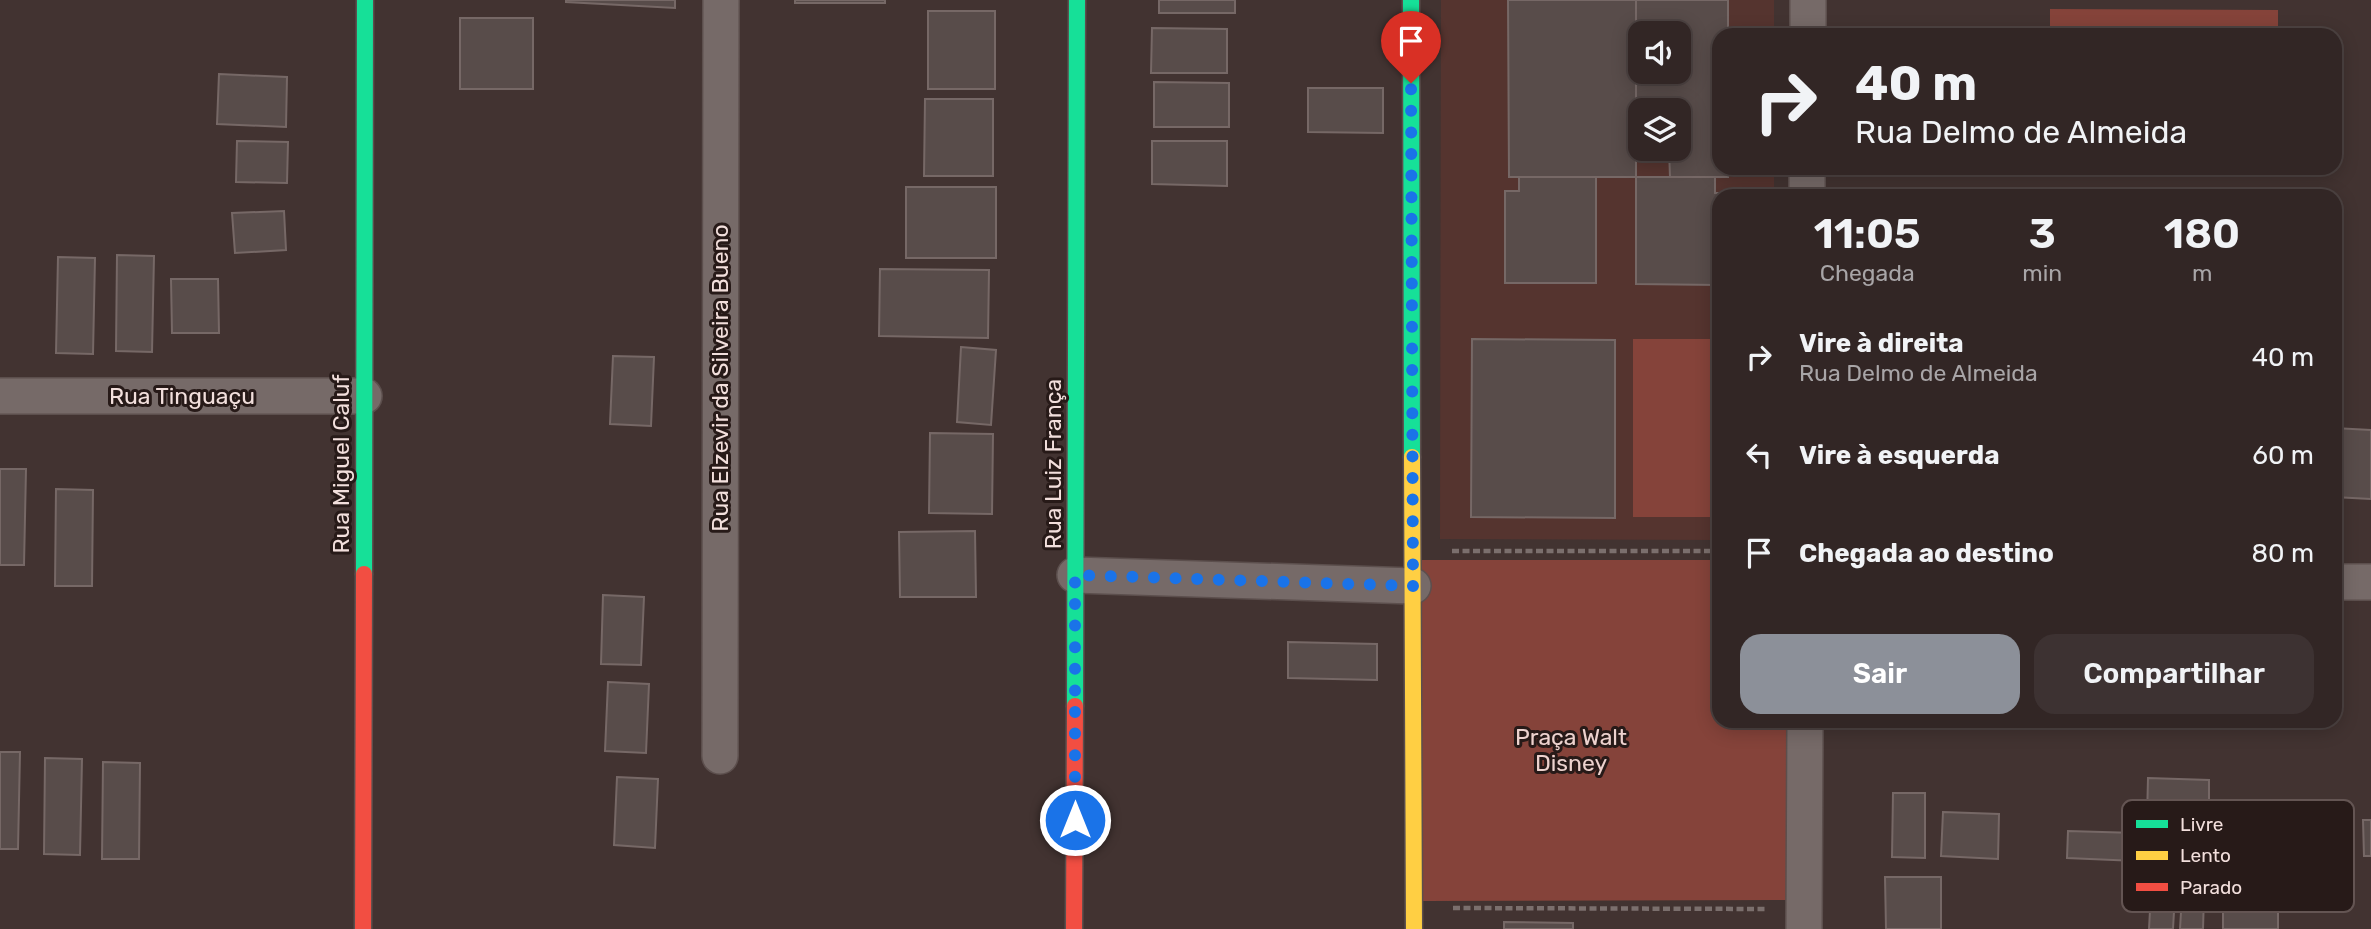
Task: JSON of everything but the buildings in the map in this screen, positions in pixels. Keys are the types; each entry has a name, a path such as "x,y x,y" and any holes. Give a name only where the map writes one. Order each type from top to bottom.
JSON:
{"street":[{"name":"Rua Miguel Caluf","path":"363,929 365,0"},
{"name":"Rua Elzevir da Silveira Bueno","path":"720,756 721,0"},
{"name":"Rua Luiz França","path":"1074,929 1077,0"},
{"path":"1411,0 1413,929"},
{"path":"1808,0 1808,28"},
{"name":"Rua Tinguaçu","path":"0,396 364,396"},
{"path":"1075,575 1413,586"},
{"path":"2342,582 2371,582"},
{"path":"1805,728 1805,919"}],"path":[{"path":"1412,551 1712,551"},
{"path":"1413,908 1805,919"}],"shaded area":[{"path":"1441,0 1774,0 1774,28 1712,28 1712,175 1774,175 1774,189 1712,189 1712,540 1440,539"}],"green space":[{"path":"2050,9 2278,10 2278,28 2050,28"},
{"path":"1633,339 1712,339 1712,517 1633,517"},
{"name":"Praça Walt Disney","path":"1419,560 1712,560 1712,728 1787,728 1787,900 1421,901"}],"traffic: fast":[{"path":"364,574 365,0"},
{"path":"1075,706 1077,0"},
{"path":"1411,0 1412,457"}],"traffic: slow":[{"path":"1412,457 1414,929"}],"traffic: jam":[{"path":"363,929 364,574"},
{"path":"1074,929 1075,706"}],"route":[{"path":"1075,820 1075,575 1413,586 1411,83"}]}
